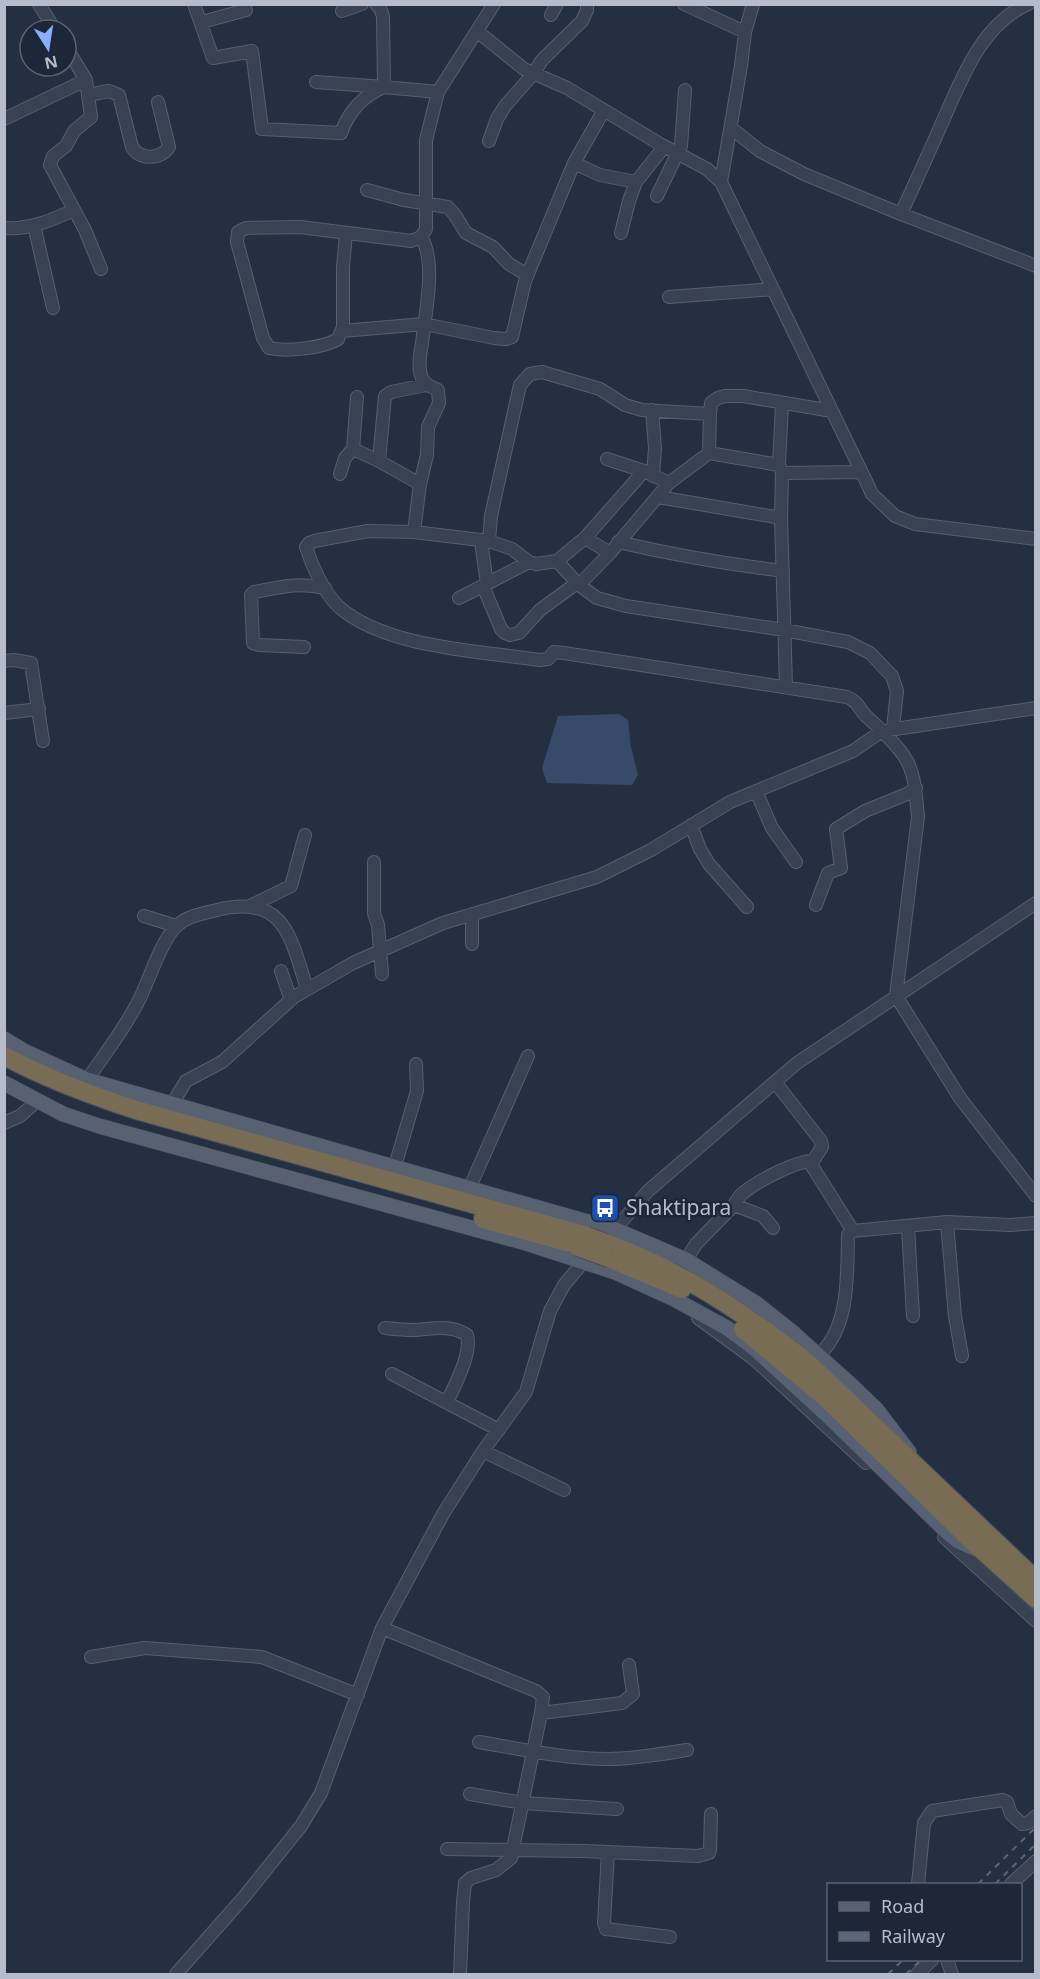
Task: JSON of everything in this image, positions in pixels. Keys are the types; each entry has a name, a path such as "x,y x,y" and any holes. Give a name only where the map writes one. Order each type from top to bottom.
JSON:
{"highway":[{"path":"4,1056 79,1092 559,1240 681,1289 751,1327 808,1364 1035,1580"},
{"path":"4,1070 44,1091 72,1102 265,1151"},
{"path":"751,1327 1035,1599"}],"main road":[{"path":"4,1038 24,1051 87,1080 616,1230 686,1260 757,1304 819,1355 877,1410 926,1477"},
{"path":"4,1083 63,1114 99,1126 515,1240 615,1272 685,1305 727,1328 754,1348 830,1417 945,1530 958,1541 985,1552"}],"street":[{"path":"39,4 48,18"},
{"path":"194,4 213,58 252,51 262,129 341,133 353,107 384,87"},
{"path":"342,11 362,4"},
{"path":"376,4 382,16 384,87"},
{"path":"346,234 342,331 338,339 324,345 274,349 266,346 237,235 246,228 300,227 411,241 421,237 426,229 426,140 438,92 494,4"},
{"path":"489,141 497,118 505,106 534,73 542,60 582,21 587,9 586,4"},
{"path":"684,4 745,32"},
{"path":"721,182 745,32 753,4"},
{"path":"901,214 962,78 980,45 996,26 1028,4"},
{"path":"202,22 246,10"},
{"path":"477,31 524,69 567,88 664,147 707,169 721,182 872,494 895,516 915,524 1035,540"},
{"path":"78,67 86,80 90,120 75,131 66,146 53,156 50,162 51,169 85,230 101,269"},
{"path":"4,119 86,80"},
{"path":"316,82 438,92"},
{"path":"657,196 679,154 685,90"},
{"path":"88,95 109,91 119,95 132,147 136,153 143,156 162,154 169,147 158,102"},
{"path":"342,331 424,324 509,339 514,332 527,275 574,163 604,110"},
{"path":"731,128 760,151 804,174 1035,266"},
{"path":"621,233 628,201 636,182 664,147"},
{"path":"574,163 600,175 636,182"},
{"path":"367,190 447,207 455,214 462,229 471,237 493,247 509,264 527,275"},
{"path":"4,228 48,222 74,210"},
{"path":"34,225 53,308"},
{"path":"421,237 429,257 420,355 421,375 426,385"},
{"path":"669,297 773,289"},
{"path":"710,414 652,410 625,405 600,388 542,372 525,377 520,385 505,444 485,541 485,585 501,629 505,633 515,635 555,597 578,584 610,553 669,483 709,453 780,469 861,472"},
{"path":"380,461 385,396 391,392 426,385 438,390 440,399 428,427 427,455 420,484 414,532"},
{"path":"709,453 711,403 718,398 743,396 832,411"},
{"path":"340,474 345,458 353,449 357,397"},
{"path":"782,403 780,469 786,686"},
{"path":"652,410 655,448 648,473 585,538 557,561 536,564 529,562 512,549 485,541 414,532 368,531 311,542 307,549 325,588 338,606 360,622 391,635 427,644 540,660 546,660 551,655 564,652 698,675 786,686 852,699 862,712 887,729 907,761 916,788 918,817 896,996 960,1098 1035,1196"},
{"path":"353,449 380,461 420,484"},
{"path":"607,459 669,483"},
{"path":"658,497 782,518"},
{"path":"585,538 610,553"},
{"path":"618,542 671,555 783,570"},
{"path":"557,561 578,584 597,598 626,606 848,642 870,653 892,676 897,691 887,729"},
{"path":"459,598 529,562"},
{"path":"304,647 254,644 251,596 254,592 293,584 325,588"},
{"path":"4,661 31,663 44,741"},
{"path":"172,1104 186,1081 222,1062 291,1000 353,963 381,950 443,923 597,877 651,850 730,802 853,751 887,729 1035,708"},
{"path":"4,713 39,709"},
{"path":"816,905 828,873 841,868 836,829 865,811 916,788"},
{"path":"756,791 772,828 796,862"},
{"path":"691,825 700,849 709,864 747,907"},
{"path":"250,906 291,886 305,835"},
{"path":"374,862 374,913 378,925 382,974"},
{"path":"176,1974 244,1897 301,1826 321,1793 382,1628 443,1514 483,1451 526,1392 550,1311 564,1285 583,1261 616,1230 648,1191 797,1063 1035,903"},
{"path":"87,1080 137,1005 170,933 185,919 234,906 250,906 267,911 279,920 291,935 307,989"},
{"path":"472,914 472,944"},
{"path":"144,916 176,926"},
{"path":"281,971 291,1000"},
{"path":"470,1187 528,1056"},
{"path":"395,1166 417,1091 416,1064"},
{"path":"775,1082 821,1141 822,1147 813,1161 814,1172 853,1230"},
{"path":"4,1123 20,1116 37,1101"},
{"path":"686,1260 710,1228 742,1194 800,1162 813,1161"},
{"path":"734,1205 763,1216 773,1228"},
{"path":"819,1355 829,1346 840,1320 845,1290 848,1235 853,1230 947,1222 1010,1225 1035,1223"},
{"path":"947,1222 962,1356"},
{"path":"908,1227 913,1316"},
{"path":"685,1305 690,1313 762,1366 1035,1621"},
{"path":"385,1328 415,1330 443,1327 456,1329 467,1335 468,1344 462,1369 447,1402"},
{"path":"392,1374 499,1430"},
{"path":"483,1451 564,1490"},
{"path":"382,1628 536,1691 543,1697 511,1858 502,1867 471,1878 465,1883 460,1974"},
{"path":"91,1658 145,1648 262,1657 358,1695"},
{"path":"541,1713 622,1703 628,1700 633,1694 629,1665"},
{"path":"479,1742 533,1752 607,1759 647,1757 687,1750"},
{"path":"470,1794 523,1803 617,1809"},
{"path":"918,1883 924,1823 932,1811 1003,1800 1007,1802 1011,1814 1022,1824 1028,1823 1035,1816"},
{"path":"447,1849 698,1856 709,1853 711,1814"},
{"path":"608,1852 604,1923 606,1929 670,1937"},
{"path":"1012,1883 1035,1861"},
{"path":"917,1974 930,1961"}],"water":[{"path":"619,714 628,720 631,747 638,775 632,785 547,783 542,768 558,716"}],"railway":[{"path":"979,1883 1036,1827"},
{"path":"996,1883 1036,1844"},
{"path":"888,1974 902,1961"},
{"path":"906,1974 920,1961"}],"place":[{"name":"Shaktipara","path":"605,1208"}]}
